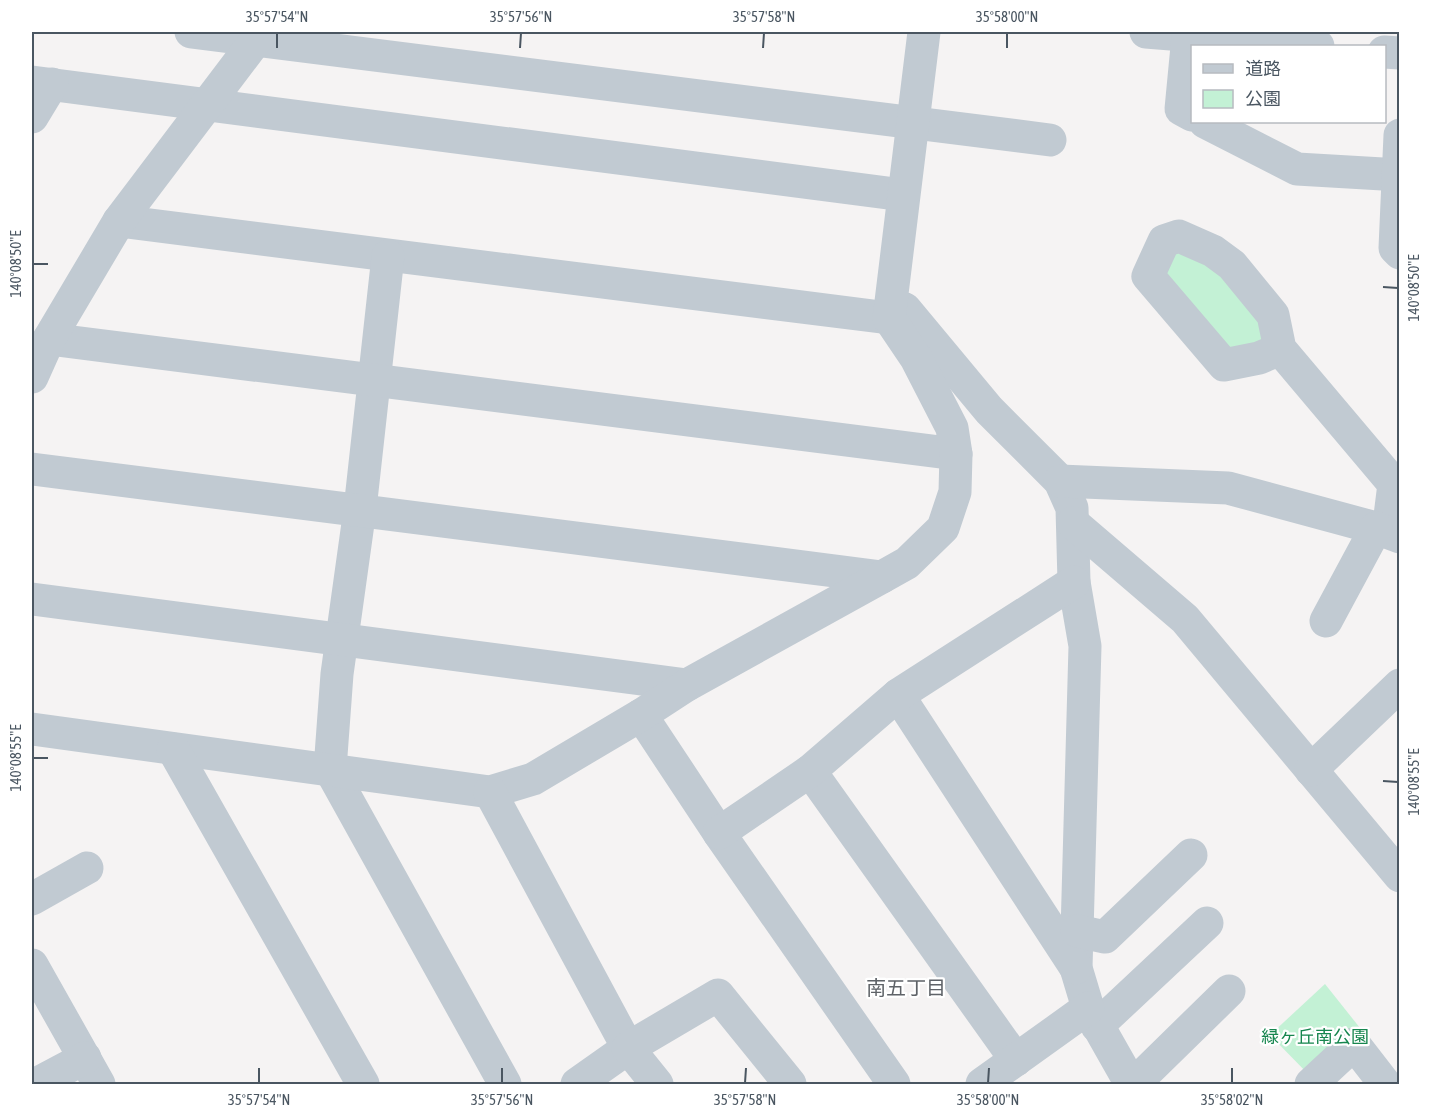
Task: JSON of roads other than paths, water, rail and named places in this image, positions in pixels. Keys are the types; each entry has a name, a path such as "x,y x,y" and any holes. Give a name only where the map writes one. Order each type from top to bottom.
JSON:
{"street":[{"path":"191,32 258,35 911,125 1050,140"},
{"path":"32,729 490,792 533,779 687,685 907,563 943,528 955,492 956,454 952,428 892,307 911,125 924,32"},
{"path":"1146,32 1305,45"},
{"path":"32,377 49,339 119,221 258,35"},
{"path":"1188,36 1181,109 1191,114"},
{"path":"32,117 42,83 903,195"},
{"path":"1207,123 1296,169 1399,175"},
{"path":"1398,250 1400,135"},
{"path":"119,221 388,256 892,307 1060,482 1072,508 1074,582 1085,646 1076,968"},
{"path":"388,256 360,509 341,639 330,769 505,1084"},
{"path":"49,339 956,454"},
{"path":"1280,349 1394,484 1388,532 1326,621"},
{"path":"32,469 882,577"},
{"path":"1060,482 1228,488 1388,532"},
{"path":"1073,523 1185,619 1400,876"},
{"path":"719,833 810,771 898,695 1074,582"},
{"path":"32,599 687,685"},
{"path":"1311,770 1400,685"},
{"path":"898,695 1076,968 1093,1017 1132,1084 1229,991"},
{"path":"641,715 719,833 894,1084"},
{"path":"172,749 354,1081"},
{"path":"810,771 1016,1060"},
{"path":"490,792 628,1048 657,1084"},
{"path":"1077,931 1105,937 1191,855"},
{"path":"32,899 87,868"},
{"path":"982,1084 1016,1060 1093,1017 1207,924"},
{"path":"32,965 92,1071 36,1084"},
{"path":"576,1084 628,1048 718,995 790,1084"},
{"path":"1311,1084 1354,1044 1385,1084"}],"district":[{"name":"南五丁目","path":"906,987"}],"park label":[{"name":"緑ヶ丘南公園","path":"1315,1036"}]}
